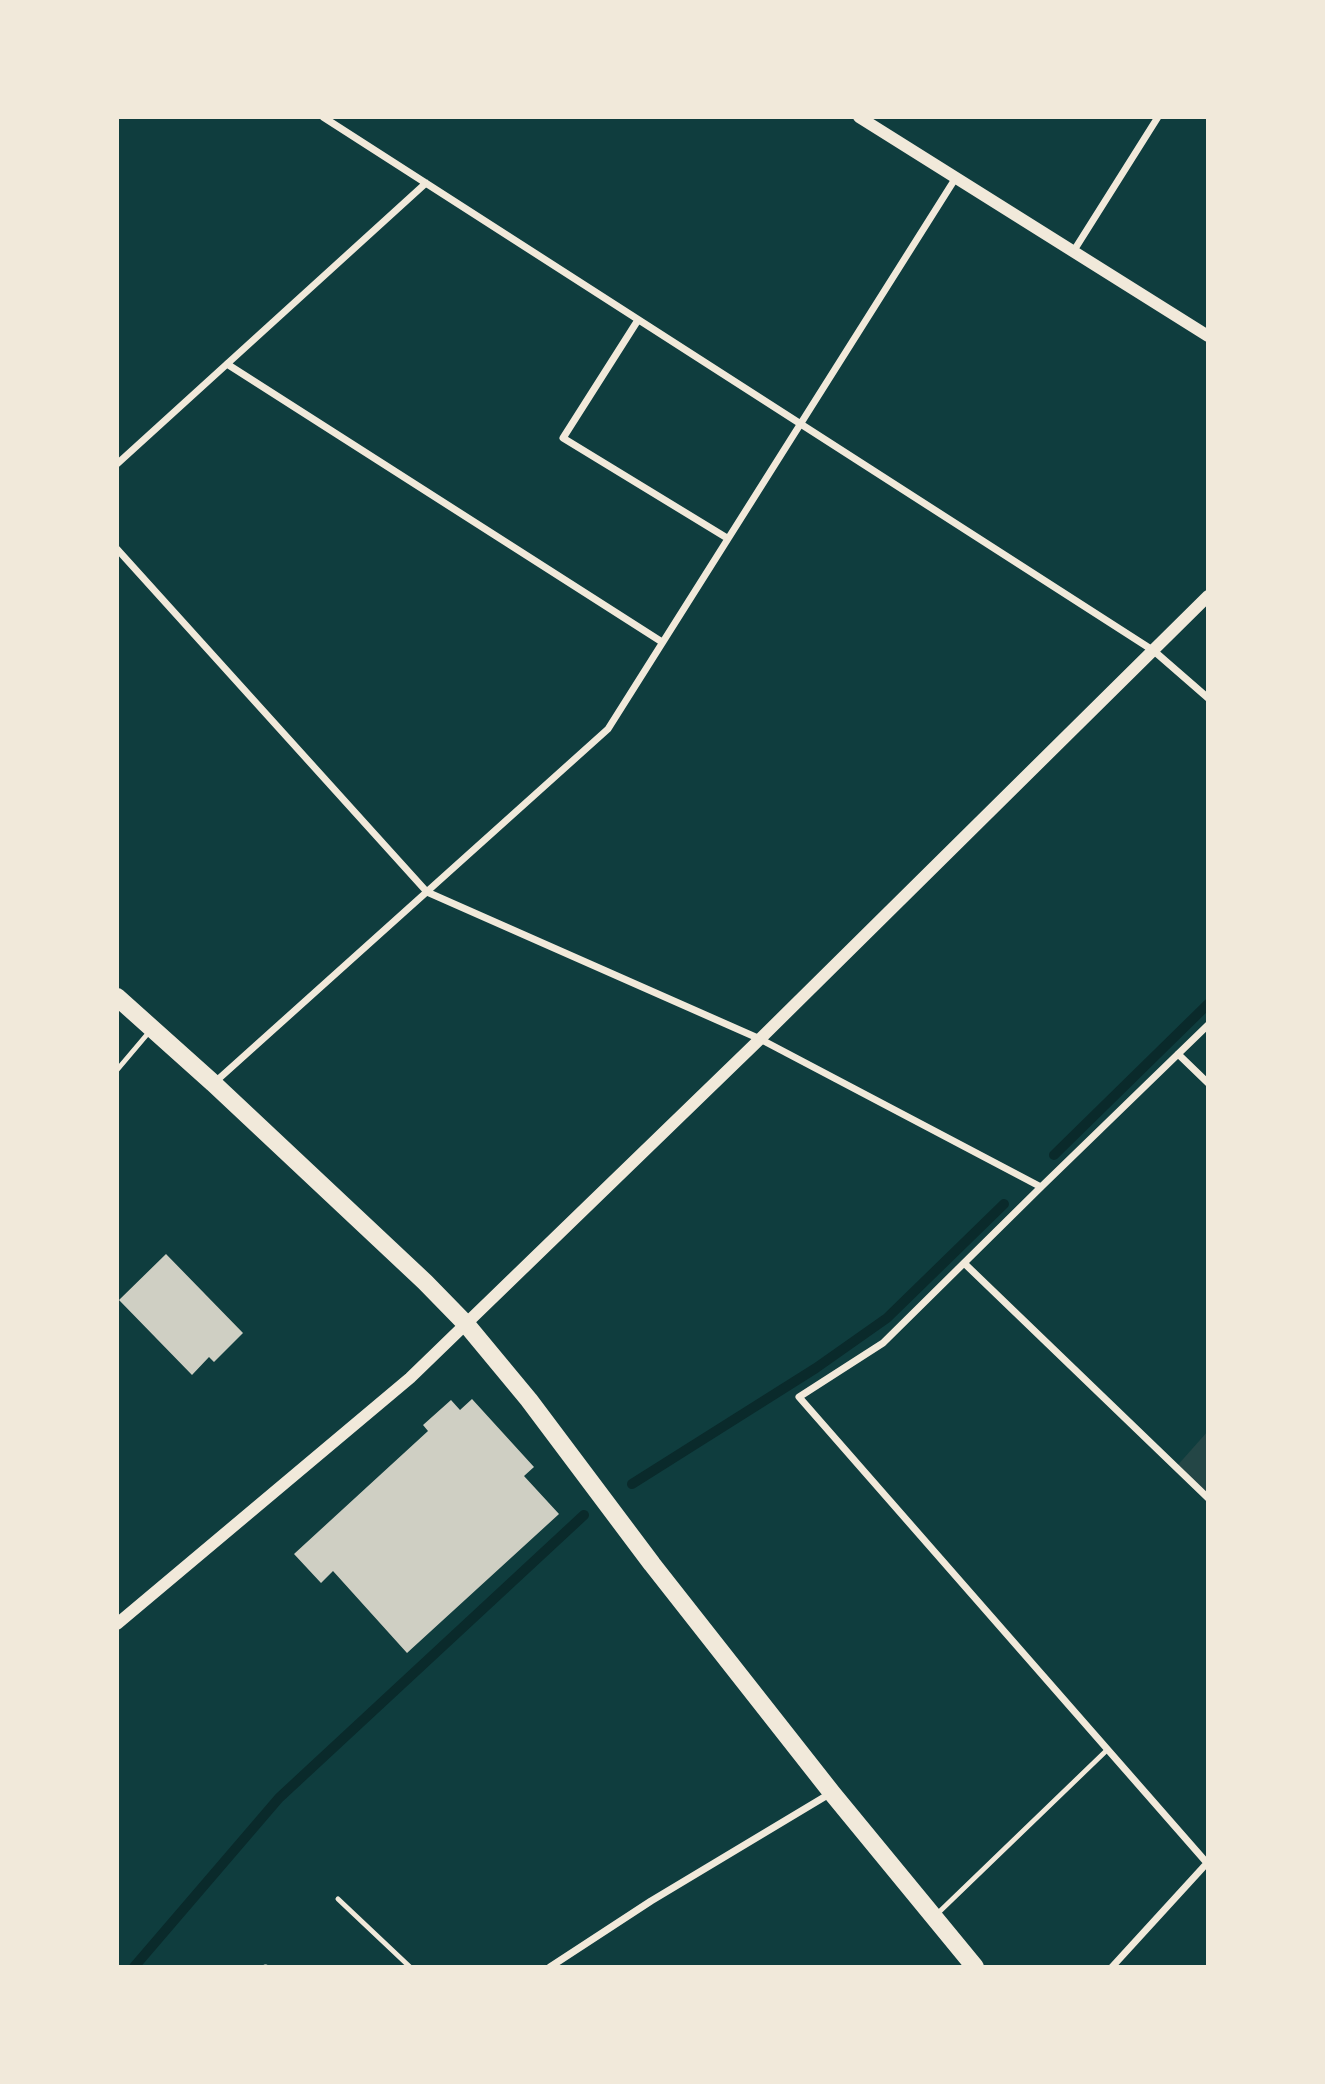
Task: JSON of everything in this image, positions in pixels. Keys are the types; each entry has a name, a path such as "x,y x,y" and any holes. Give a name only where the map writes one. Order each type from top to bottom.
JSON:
{"main road":[{"path":"117,997 214,1083 466,1324 529,1400 652,1564 832,1793 975,1967"}],"street":[{"path":"323,117 1154,651 1208,698"},
{"path":"859,117 1208,336"},
{"path":"1073,252 1158,117"},
{"path":"214,1083 608,729 955,179"},
{"path":"117,464 426,183"},
{"path":"638,320 563,438 727,538"},
{"path":"227,364 662,642"},
{"path":"117,549 427,892 760,1039 1041,1186"},
{"path":"117,1624 410,1378 760,1039 1208,596"},
{"path":"1112,1967 1207,1863 799,1397 883,1343 1208,1025"},
{"path":"1178,1054 1208,1083"},
{"path":"964,1263 1208,1498"},
{"path":"551,1967 650,1901 832,1793"}],"lane":[{"path":"117,1070 152,1028"},
{"path":"934,1917 1107,1750"},
{"path":"338,1899 410,1967"}],"shaded area":[{"path":"1208,1431 1208,1498 1176,1467"}],"building":[{"path":"166,1254 243,1333 214,1362 209,1357 192,1375 119,1300"},
{"path":"472,1399 534,1467 524,1476 559,1514 407,1653 333,1571 321,1583 294,1554 428,1431 423,1425 451,1400 460,1410"}],"waterway":[{"path":"1054,1155 1208,1004"},
{"path":"632,1484 816,1368 887,1318 1004,1204"},
{"path":"134,1967 279,1798 584,1515"}]}
